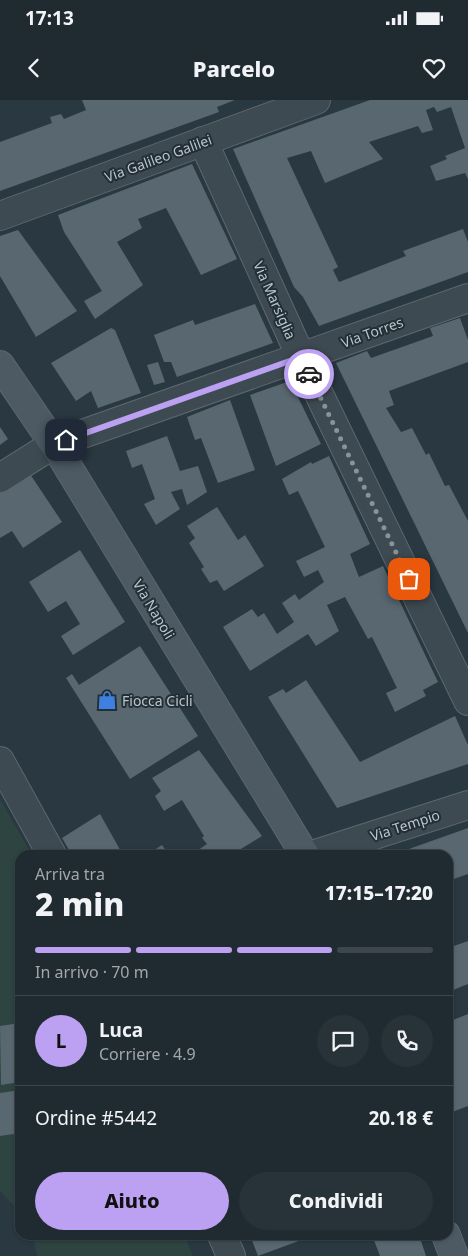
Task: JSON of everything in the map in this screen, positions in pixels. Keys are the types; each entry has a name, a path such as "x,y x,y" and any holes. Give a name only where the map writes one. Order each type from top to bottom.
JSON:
{"main road":[{"name":"Via Napoli","path":"0,365 54,444 301,850"},
{"path":"448,1240 454,1256"}],"street":[{"name":"Via Galileo Galilei","path":"0,216 316,100"},
{"name":"Via Marsiglia","path":"202,141 301,357 468,701"},
{"name":"Via Torres","path":"0,478 54,444 468,298"},
{"path":"0,761 49,850"},
{"name":"Via Tempio","path":"328,850 468,805"},
{"path":"224,1240 231,1256"}],"green space":[{"path":"0,799 29,850 15,850 15,1207 0,1191"},
{"path":"34,1240 186,1240 193,1256 37,1256"}],"building":[{"path":"82,100 235,100 217,107 219,112 0,191 0,142 52,123 50,117 61,114 64,119 86,110"},
{"path":"370,100 468,100 468,179 465,173 436,181 430,166 447,159 445,156 465,148 451,107 437,112 434,107 426,110 433,130 422,133 418,126 369,142 383,159 325,183 311,151 287,158 338,267 333,270 339,282 406,256 403,251 463,229 468,242 468,272 319,326 303,297 294,287 233,149"},
{"path":"192,164 237,259 201,275 166,208 138,219 142,228 117,242 143,285 95,319 84,301 102,291 64,232 58,215"},
{"path":"18,230 77,311 36,337 0,276 0,236"},
{"path":"255,304 273,343 177,377 171,362 164,362 154,335 193,320 195,325"},
{"path":"460,318 468,340 468,362 389,391 394,405 386,408 401,432 412,428 426,455 429,453 445,486 449,485 468,521 468,633 336,363 367,351 371,358 433,336 430,328"},
{"path":"111,328 115,330 141,393 98,408 91,391 76,401 51,363"},
{"path":"158,362 165,382 154,385 147,365"},
{"path":"290,381 321,444 276,466 250,395"},
{"path":"230,400 255,470 218,483 201,438 195,440 187,417"},
{"path":"0,427 8,439 0,445"},
{"path":"167,436 180,471 198,466 207,492 187,505 182,489 171,492 180,509 156,525 144,504 155,499 142,464 132,468 126,451"},
{"path":"329,456 370,544 350,554 359,577 383,566 438,682 423,690 426,696 395,712 386,693 397,688 372,637 368,639 345,597 327,605 339,631 316,646 308,634 250,671 223,627 252,609 258,617 264,613 277,634 294,622 282,603 295,594 299,600 324,582 318,570 304,577 296,561 325,547 298,491 289,495 282,479 311,462 312,464"},
{"path":"30,474 62,522 23,548 12,531 0,538 0,493"},
{"path":"217,507 238,540 245,535 264,566 224,591 217,580 210,583 201,569 204,567 189,543 195,538 187,526"},
{"path":"80,550 125,622 73,655 61,636 80,624 66,601 48,612 29,582"},
{"path":"140,646 198,736 130,779 66,678 72,674 79,685"},
{"path":"306,680 360,762 455,716 468,745 468,764 337,808 268,697 283,689 286,693"},
{"path":"199,750 262,836 239,850 198,850 207,844 182,800 164,811 155,796 161,791 152,778"},
{"path":"100,814 120,850 69,850 62,838"},
{"path":"468,828 468,874 453,879 453,850 406,850"},
{"path":"162,845 166,850 154,850"},
{"path":"468,941 468,984 453,990 453,946"},
{"path":"468,1014 468,1106 453,1112 453,1020"},
{"path":"15,1024 15,1083 1,1085 0,1026"},
{"path":"15,1091 15,1134 0,1136 0,1093"},
{"path":"252,1240 301,1240 258,1256"},
{"path":"374,1240 421,1240 426,1256 380,1256"}],"way so far":[{"path":"309,374 409,579"}],"place":[{"name":"Fiocca Cicli","path":"107,700"}],"route":[{"path":"66,440 301,357 309,374"}]}
